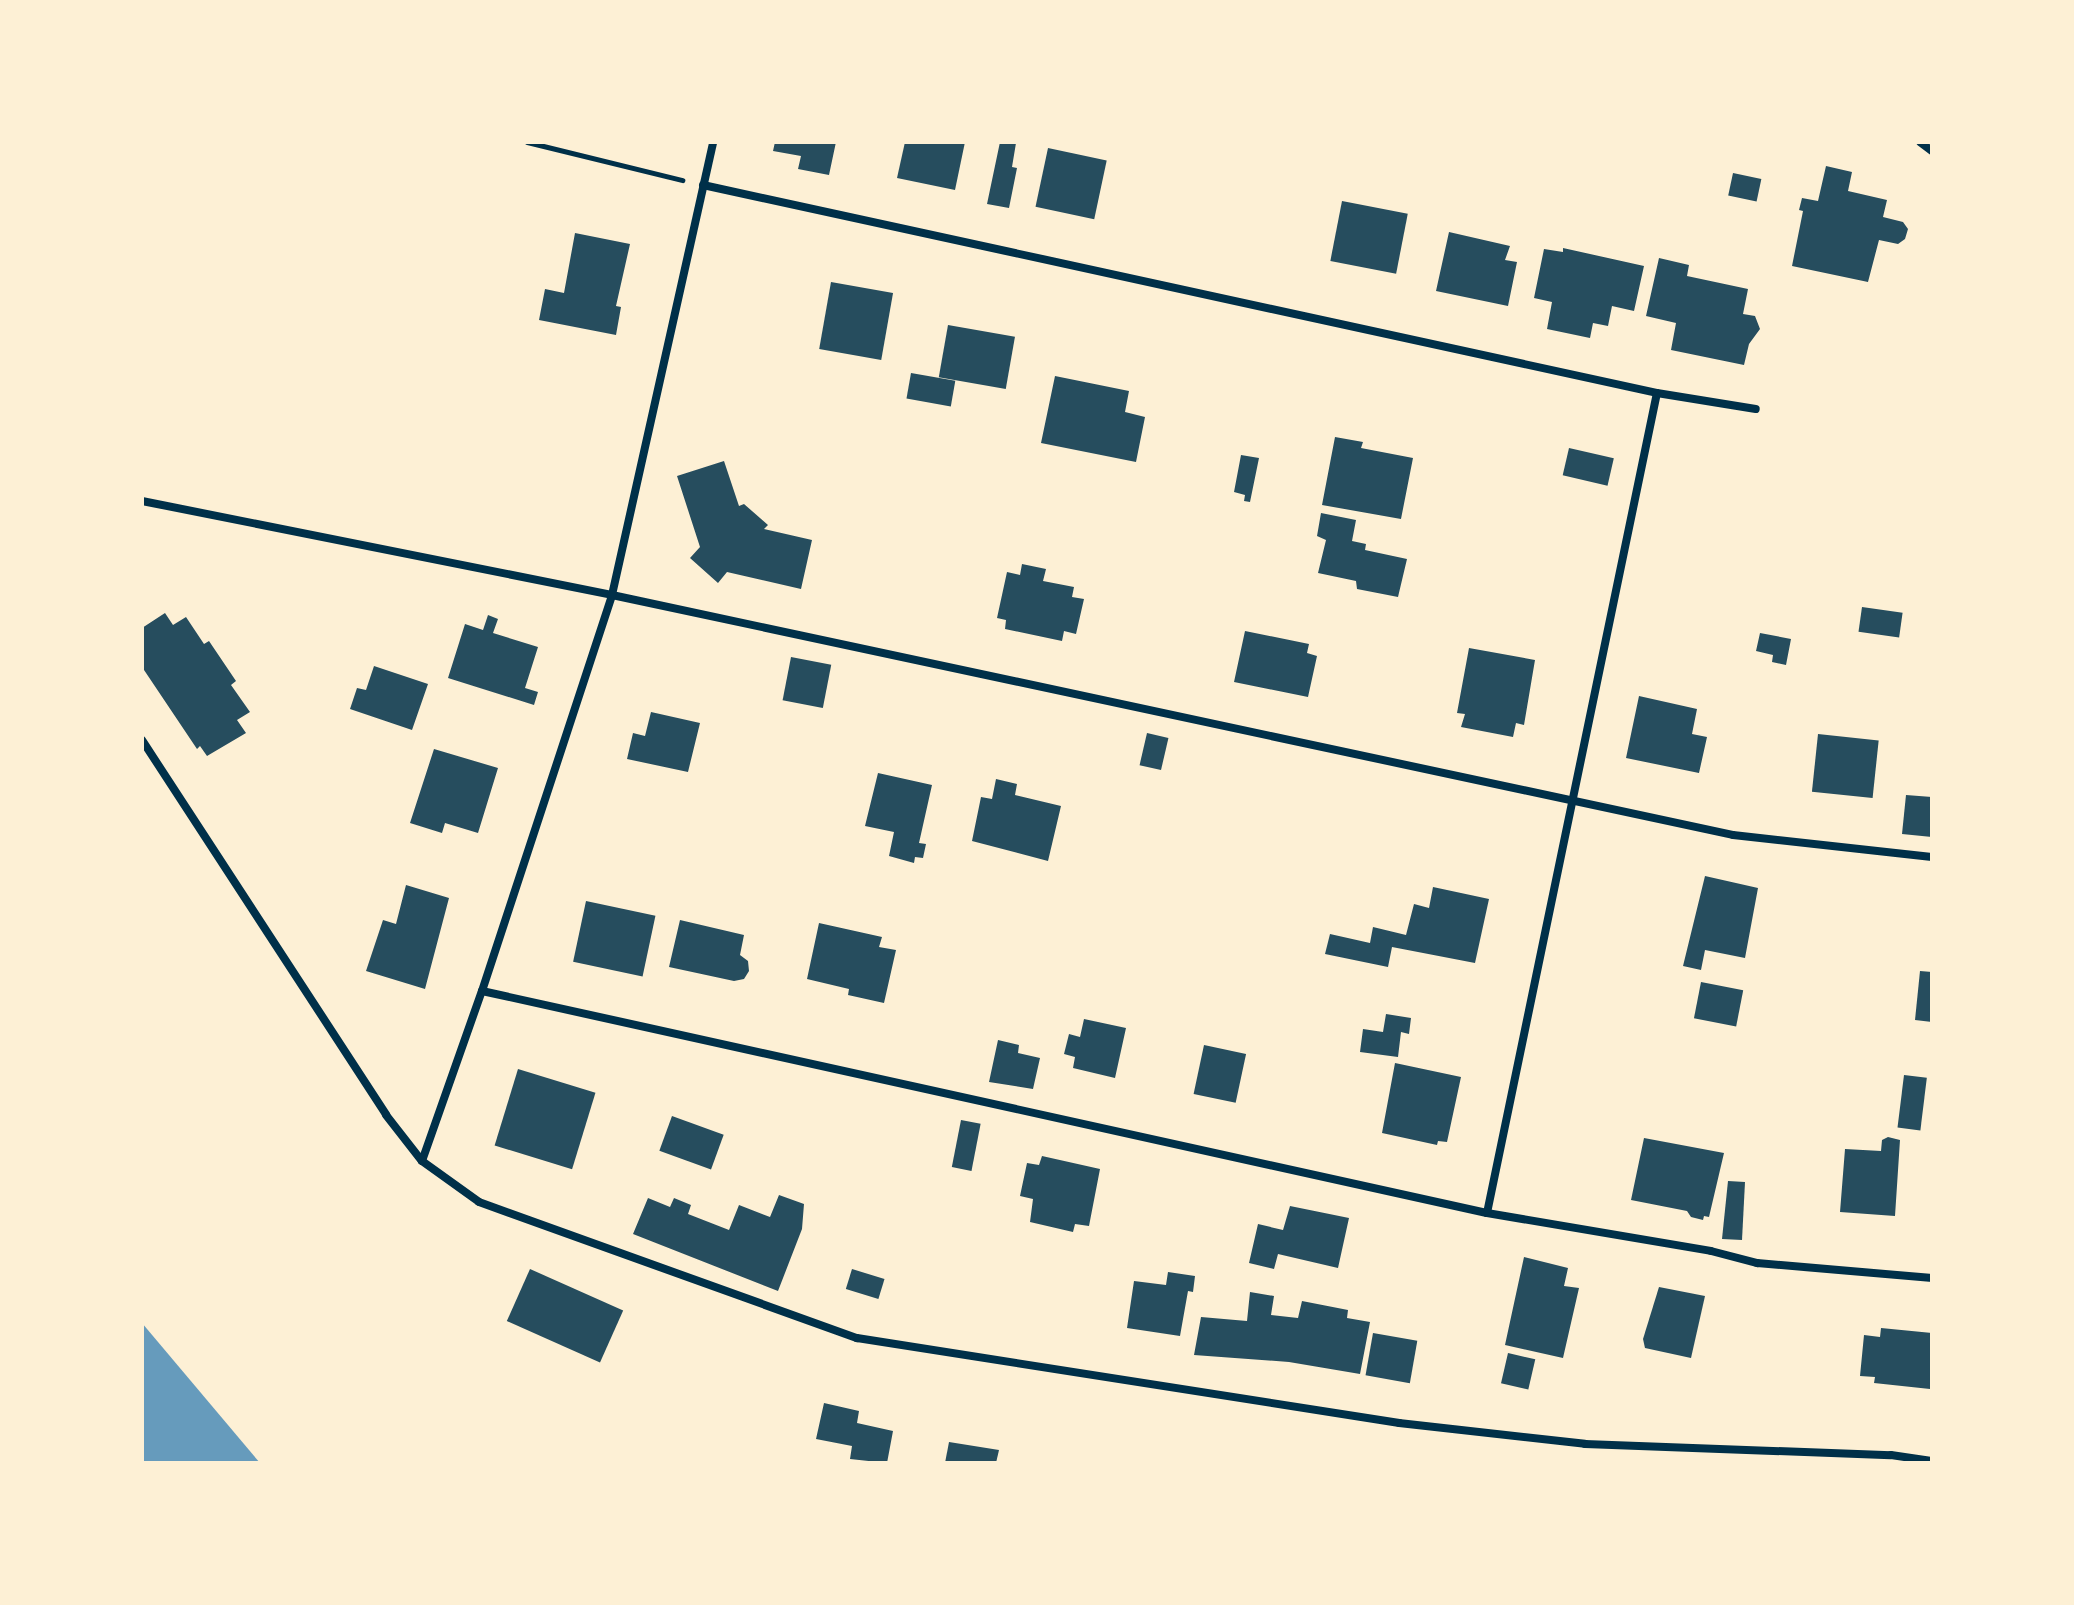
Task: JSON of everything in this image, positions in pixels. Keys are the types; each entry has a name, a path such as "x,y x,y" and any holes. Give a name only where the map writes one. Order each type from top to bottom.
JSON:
{"street":[{"path":"422,1161 482,991 612,595 713,142"},
{"path":"1920,142 1932,151"},
{"path":"703,185 1657,393 1756,409"},
{"path":"1487,1213 1657,393"},
{"path":"142,501 612,595 1573,798 1733,835 1932,857"},
{"path":"142,740 386,1115 422,1161 479,1202 857,1338 1430,1427 1585,1444 1891,1455 1932,1461"},
{"path":"482,991 1487,1213 1711,1251 1757,1263 1932,1278"}],"path":[{"path":"527,142 703,185"}],"water":[{"path":"142,1323 260,1463 142,1463"}],"building":[{"path":"775,142 836,142 829,175 798,169 801,156 773,151"},
{"path":"905,142 965,142 955,190 897,178"},
{"path":"1000,142 1016,143 1012,167 1017,168 1009,208 987,204"},
{"path":"1048,148 1107,160 1094,219 1036,207"},
{"path":"1826,166 1852,172 1848,191 1887,200 1883,217 1903,222 1908,229 1905,239 1898,244 1879,240 1868,282 1792,266 1803,211 1799,210 1802,198 1818,201"},
{"path":"1733,173 1761,179 1757,202 1728,195"},
{"path":"1342,201 1408,214 1396,274 1330,261"},
{"path":"1449,232 1510,246 1505,260 1517,262 1508,306 1436,291"},
{"path":"575,233 630,244 616,306 621,307 616,335 539,320 545,289 564,293"},
{"path":"1563,248 1644,266 1634,311 1612,306 1608,326 1593,323 1590,338 1547,329 1552,302 1534,298 1544,249 1563,252"},
{"path":"1659,258 1689,265 1687,276 1748,289 1743,314 1755,316 1760,329 1749,344 1744,365 1671,350 1676,323 1646,316"},
{"path":"831,282 893,293 881,360 819,349"},
{"path":"948,325 1015,337 1006,389 939,377"},
{"path":"911,373 955,381 951,406 906,399"},
{"path":"1055,376 1129,391 1125,412 1145,417 1136,462 1041,443"},
{"path":"1335,437 1363,442 1361,448 1413,458 1401,519 1322,505"},
{"path":"1569,448 1614,458 1608,486 1563,475"},
{"path":"1241,455 1259,458 1250,502 1244,501 1245,495 1234,492"},
{"path":"724,461 739,506 744,504 768,525 764,529 812,540 801,589 727,572 718,583 690,558 700,547 677,476"},
{"path":"1321,513 1356,520 1352,541 1366,544 1365,550 1407,559 1398,597 1357,589 1356,581 1318,573 1326,540 1317,536"},
{"path":"1022,564 1046,569 1043,581 1074,587 1072,597 1084,599 1076,634 1064,631 1062,641 1005,629 1006,620 997,618 1007,572 1020,575"},
{"path":"1862,607 1903,613 1899,637 1859,632"},
{"path":"165,613 173,625 186,617 204,644 209,641 236,681 231,685 250,712 237,720 246,733 207,756 200,746 197,749 142,667 142,628"},
{"path":"488,615 498,619 493,633 538,647 525,688 538,692 534,705 448,678 465,624 483,630"},
{"path":"1245,631 1309,644 1307,653 1317,656 1308,697 1234,682"},
{"path":"1760,633 1791,639 1786,665 1772,662 1773,655 1756,651"},
{"path":"1469,648 1535,660 1524,725 1516,723 1513,737 1461,727 1465,714 1457,713"},
{"path":"791,657 831,665 823,708 783,700"},
{"path":"374,666 428,684 412,730 350,709 357,688 366,690"},
{"path":"1639,696 1697,709 1692,734 1707,737 1699,773 1626,758"},
{"path":"651,712 700,723 688,772 627,759 633,733 645,736"},
{"path":"1147,733 1168,738 1161,770 1140,765"},
{"path":"1818,734 1879,740 1873,798 1812,792"},
{"path":"434,749 498,768 478,833 445,823 442,833 410,823"},
{"path":"878,773 932,785 919,843 926,844 923,858 915,857 914,863 889,856 894,832 865,826"},
{"path":"996,779 1017,784 1015,795 1061,806 1048,861 972,841 981,797 992,799"},
{"path":"1906,795 1932,797 1932,837 1902,834"},
{"path":"1705,876 1758,888 1745,958 1705,950 1701,970 1683,966"},
{"path":"406,885 449,898 425,989 366,971 383,920 396,924"},
{"path":"1433,887 1489,899 1475,963 1392,947 1388,967 1325,954 1330,934 1370,943 1373,927 1406,935 1414,904 1429,908"},
{"path":"586,901 655,916 643,976 573,962"},
{"path":"680,920 744,935 740,955 748,961 749,971 744,979 734,981 669,967"},
{"path":"819,923 882,937 879,947 896,950 884,1003 848,995 849,989 807,979"},
{"path":"1920,971 1932,972 1932,1022 1915,1020"},
{"path":"1701,982 1743,990 1736,1027 1694,1018"},
{"path":"1386,1014 1411,1018 1409,1034 1401,1032 1398,1057 1360,1052 1363,1029 1383,1032"},
{"path":"1084,1019 1126,1028 1115,1078 1073,1068 1075,1057 1064,1054 1069,1034 1080,1037"},
{"path":"998,1040 1019,1045 1018,1053 1040,1058 1033,1089 989,1082"},
{"path":"1204,1045 1246,1054 1236,1103 1194,1094"},
{"path":"1395,1063 1461,1077 1447,1142 1438,1141 1437,1145 1382,1133"},
{"path":"518,1069 595,1093 572,1169 495,1146"},
{"path":"1904,1075 1927,1078 1920,1130 1898,1128"},
{"path":"672,1116 724,1135 711,1170 659,1151"},
{"path":"961,1120 981,1124 971,1171 952,1167"},
{"path":"1888,1137 1900,1140 1895,1216 1840,1212 1845,1149 1881,1151 1882,1140"},
{"path":"1644,1138 1724,1153 1709,1217 1704,1216 1703,1220 1691,1217 1687,1211 1631,1200"},
{"path":"1042,1156 1100,1169 1089,1226 1075,1224 1073,1232 1030,1222 1033,1199 1020,1196 1027,1163 1039,1165"},
{"path":"1728,1181 1745,1182 1742,1240 1722,1239"},
{"path":"779,1195 804,1204 802,1229 778,1291 633,1234 648,1198 670,1207 674,1198 691,1205 688,1214 729,1230 739,1205 770,1217"},
{"path":"1290,1206 1349,1218 1338,1268 1278,1254 1274,1269 1249,1263 1258,1224 1283,1230"},
{"path":"1524,1257 1568,1268 1564,1286 1579,1288 1563,1358 1505,1345"},
{"path":"530,1269 623,1310 600,1363 507,1321"},
{"path":"852,1269 885,1279 878,1299 846,1289"},
{"path":"1168,1272 1195,1276 1193,1292 1188,1291 1180,1336 1127,1328 1134,1281 1166,1285"},
{"path":"1659,1287 1705,1296 1691,1358 1645,1348 1643,1339"},
{"path":"1250,1292 1274,1296 1271,1315 1298,1318 1302,1301 1348,1310 1347,1318 1370,1322 1360,1374 1289,1362 1194,1355 1201,1317 1247,1321"},
{"path":"1881,1328 1932,1333 1930,1389 1874,1383 1875,1377 1860,1376 1864,1335 1880,1337"},
{"path":"1373,1333 1417,1341 1410,1383 1366,1375"},
{"path":"1508,1353 1535,1359 1528,1390 1501,1383"},
{"path":"824,1403 859,1411 857,1423 893,1431 887,1463 850,1459 852,1446 816,1439"},
{"path":"949,1442 999,1450 996,1463 945,1463"}]}
